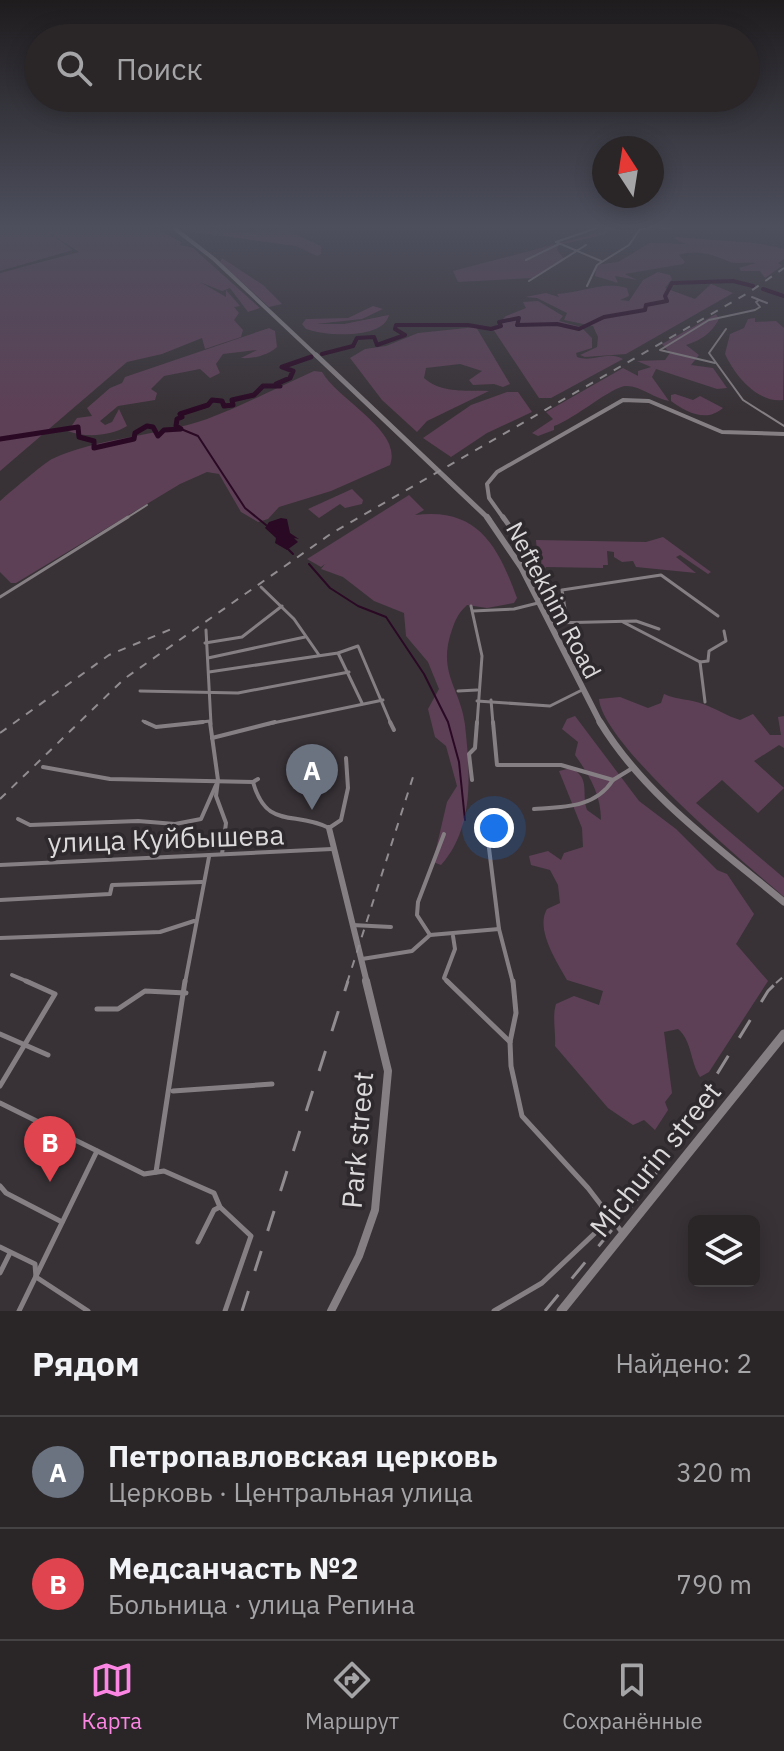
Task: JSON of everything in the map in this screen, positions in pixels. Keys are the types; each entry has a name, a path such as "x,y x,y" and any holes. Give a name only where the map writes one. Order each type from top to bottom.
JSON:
{"main road":[{"name":"Neftekhim Road","path":"246,289 486,515 509,547 607,734 633,768 784,902"},
{"name":"Michurin street","path":"561,1311 784,1034"}],"street":[{"path":"752,297 767,303"},
{"path":"715,363 660,350 713,318 728,314 747,316 760,307 756,302 759,300"},
{"path":"726,329 709,353 743,400 784,426"},
{"path":"520,567 521,542 489,498 487,484 497,472 619,400 653,401 716,431 784,434"},
{"path":"0,597 147,505"},
{"path":"509,547 521,542"},
{"path":"567,621 562,590 582,584 650,575 663,575 718,616"},
{"path":"261,587 282,606 319,655"},
{"path":"473,611 514,609 538,603"},
{"path":"205,643 242,637 282,606"},
{"path":"471,606 482,656 477,690 478,733 475,748 469,754 472,780"},
{"path":"623,622 700,662 708,661 709,651 726,641 724,631"},
{"path":"548,623 647,623 659,629"},
{"path":"206,630 210,721 218,780 216,796 226,833 221,856"},
{"path":"208,658 305,637"},
{"path":"209,672 360,647 394,730"},
{"path":"338,653 363,703"},
{"path":"700,662 705,702"},
{"path":"140,691 264,691 349,672"},
{"path":"458,691 477,690"},
{"path":"477,701 550,706 582,690"},
{"path":"212,738 222,733 383,700"},
{"path":"491,700 497,765 561,765 613,780"},
{"path":"143,721 156,727 210,721"},
{"path":"43,767 56,775 255,780 259,802 280,819 320,823 329,828 341,820 348,788 346,758"},
{"path":"534,809 591,801 605,795 613,780 633,768"},
{"path":"18,819 30,825 192,821 201,819 218,780"},
{"name":"Park street","path":"329,828 386,1059 387,1091 375,1210 359,1256 331,1311"},
{"path":"487,832 499,929 512,971 516,1013 510,1042 511,1066 522,1116 541,1140 549,1143 576,1173 623,1234"},
{"path":"430,935 417,915 418,902 444,834"},
{"name":"улица Куйбышева","path":"0,865 334,849"},
{"path":"156,1172 173,1091 195,920 209,856"},
{"path":"0,900 110,894 112,885 202,882"},
{"path":"0,938 160,932 195,920"},
{"path":"352,925 391,927"},
{"path":"361,959 412,951 430,935 499,929"},
{"path":"453,934 455,949 444,978 510,1042"},
{"path":"0,1086 55,994 12,975"},
{"path":"97,1009 118,1009 145,991 186,993"},
{"path":"0,1034 48,1055"},
{"path":"173,1091 272,1084"},
{"path":"0,1103 144,1174 164,1171 214,1193 220,1207 251,1236 225,1311"},
{"path":"19,1311 97,1151"},
{"path":"0,1186 62,1222"},
{"path":"198,1242 214,1210 220,1207"},
{"path":"494,1311 542,1283 611,1218"},
{"path":"0,1247 35,1264 36,1277"},
{"path":"0,1273 10,1253"},
{"path":"36,1277 88,1311"}],"shaded area":[{"path":"0,289 212,289 226,297 226,290 240,306 234,307 239,313 234,320 243,330 241,337 205,349 202,338 162,354 127,362 0,471"},
{"path":"231,289 239,289 260,308 248,312"},
{"path":"250,289 267,289 282,304 269,307"},
{"path":"588,289 627,289 629,296 620,300 629,301 637,289 668,289 695,299 705,289 724,289 733,293 626,354 585,357 580,355 597,347 598,337 593,326 564,320 567,313 537,298 525,297 546,293 559,297 557,294"},
{"path":"538,301 563,316 559,321 581,327 592,338 592,348 576,353 577,357 612,356 623,359 551,398 539,398 493,329 506,316 526,308 523,302"},
{"path":"373,306 383,309 362,319 316,324 344,324 389,315 376,329 365,332 326,333 306,329 302,324 306,319 348,318"},
{"path":"716,314 719,319 709,332 686,345 699,355 691,365 713,368 727,388 717,389 656,369 652,377 669,401 643,390 621,387 554,426 554,430 538,436 532,433 553,419 546,412 623,368 638,376 638,371 651,367 637,361 665,360 670,353 662,344"},
{"path":"755,318 755,322 776,321 784,328 783,400 756,393 735,371 725,354 730,334 744,328 748,319"},
{"path":"476,327 510,384 503,387 473,385 469,380 482,371 460,364 426,368 424,378 439,387 489,391 427,421 417,432 382,400 350,358 365,349 386,346 418,333"},
{"path":"269,328 275,331 277,347 269,352 246,358 241,358 257,350 223,354 216,364 220,373 210,378 200,369 164,376 151,389 157,393 155,400 118,406 100,421 105,425 112,422 119,409 127,426 106,434 68,431 77,418 92,416 87,408 110,388 122,383 125,377"},
{"path":"314,371 322,372 379,428 392,452 390,465 331,491 279,507 268,519 258,522 241,512 219,474 207,472 180,484 16,583 11,583 0,572 0,501 52,459 88,446 207,419"},
{"path":"507,392 518,392 532,412 487,433 451,457 423,438 471,405"},
{"path":"671,395 693,400 700,396 723,408 710,415 696,414 671,401"},
{"path":"352,489 363,500 362,504 345,508 340,504 319,518 308,509"},
{"path":"409,495 424,510 415,515 455,517 482,534 502,562 517,598 514,603 487,608 467,605 456,619 450,636 447,661 463,713 469,780 460,834 441,865 433,862 447,802 457,786 446,746 435,737 428,709 439,689 428,662 406,636 404,613 374,601 343,577 321,569 325,564 321,567 307,559"},
{"path":"287,519 290,533 299,539 294,538 298,542 287,550 275,543 276,538 265,528 269,522"},
{"path":"663,537 711,572 708,574 680,555 676,557 696,573 636,567 633,561 622,562 614,557 614,552 607,551 608,565 603,565 603,568 546,567 538,583 524,563 537,552 536,540 646,542"},
{"path":"664,694 698,702 740,720 753,714 770,735 781,735 778,717 784,716 784,748 779,745 754,761 784,788 758,813 722,780 696,803 784,878 784,897 709,832 649,773 606,719 599,699 620,697 648,708 661,703"},
{"path":"575,716 639,801 676,829 717,870 727,874 754,914 736,944 768,981 709,1072 700,1077 683,1034 678,1029 664,1032 672,1093 665,1102 668,1110 655,1130 644,1120 633,1125 608,1108 555,1046 556,1004 574,996 599,1005 603,991 567,980 558,964 545,936 544,917 547,909 560,903 558,885 550,870 531,865 529,856 548,851 561,860 564,853 583,847 582,828 559,771 571,768 581,776 587,810 601,820 596,793 575,755 578,742 562,729 567,719"}],"waterway":[{"path":"322,354 353,346 357,338 374,337 377,345 405,335 395,329 396,325 468,325 491,329 501,326 499,322 519,318 517,325 557,324 579,329 604,317 645,310 646,305 667,301 665,296 669,289"},
{"path":"764,289 784,296"},
{"path":"0,439 78,427 79,437 94,441 94,448 134,439 135,433 147,426 153,427 158,436 164,430 181,429 176,426 177,419 182,417 180,414 208,405 212,400 222,401 224,406 233,405 232,400 254,395 263,386 280,386 276,384 290,378 293,371 282,367 311,357"},
{"path":"181,429 198,436 245,508 266,525"},
{"path":"288,549 293,554"},
{"path":"309,564 330,588 358,606 386,617 424,674 448,722 459,762 465,820"}],"railway":[{"path":"0,799 124,679 332,533 754,289"},
{"path":"0,733 109,655 174,628"},
{"path":"347,983 413,777"},
{"path":"776,983 784,976"},
{"path":"242,1311 348,981"},
{"path":"545,1311 649,1185 768,991 776,983"}],"place":[{"name":"Петропавловская церковь","path":"312,810"},
{"name":"Медсанчасть №2","path":"50,1182"}]}
